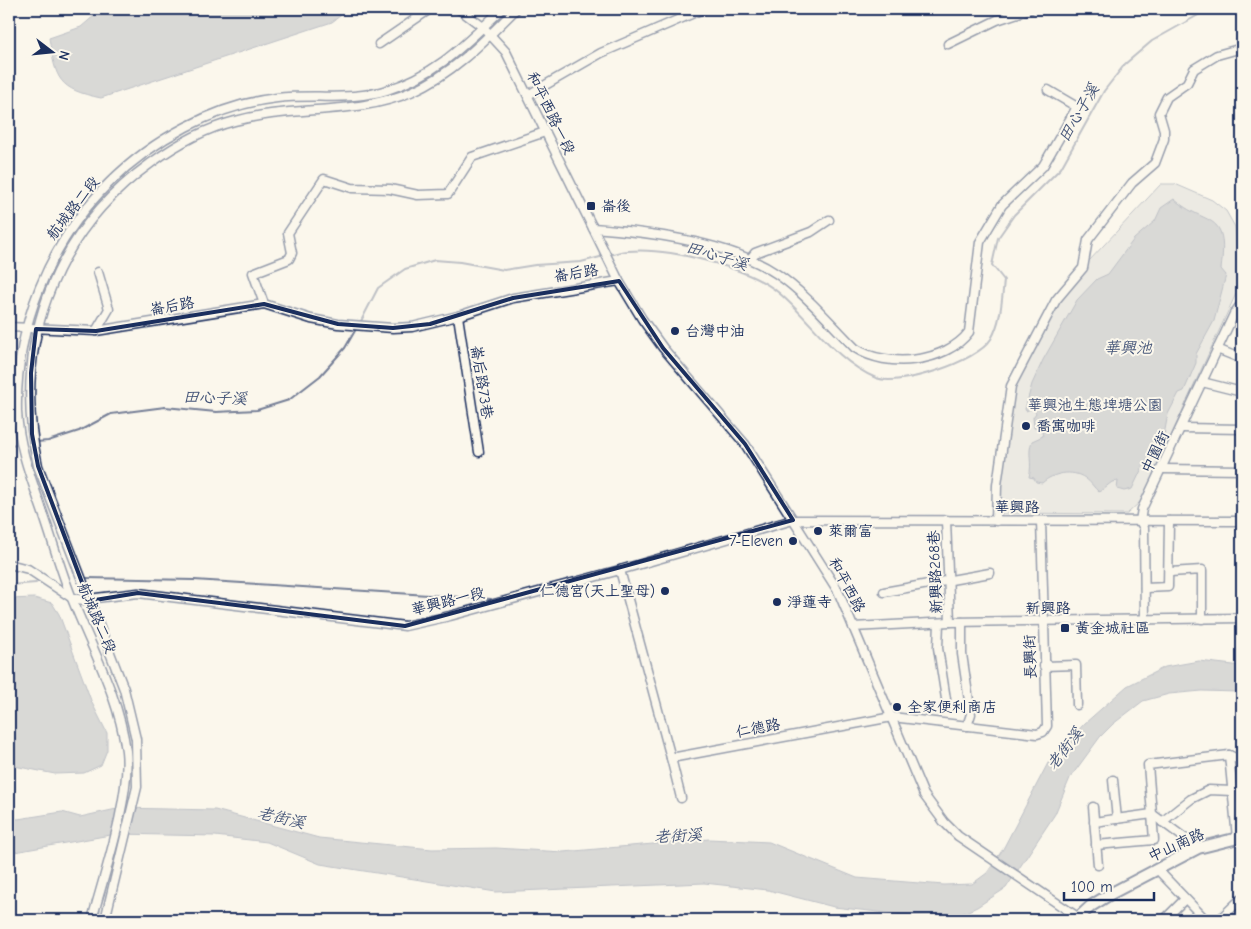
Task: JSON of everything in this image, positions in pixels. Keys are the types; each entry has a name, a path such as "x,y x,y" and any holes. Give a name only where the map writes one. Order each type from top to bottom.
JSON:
{"main road":[{"name":"中山南路","path":"1079,919 1112,893 1157,869 1198,848 1239,837"}],"street":[{"path":"379,44 430,9"},
{"name":"和平西路一段","path":"459,9 483,27 506,52 613,269"},
{"name":"航城路二段","path":"92,920 124,788 126,756 118,712 108,681 72,598 26,465 20,438 18,403 25,328 38,290 67,234 109,182 139,156 212,115 245,104 276,98 356,95 386,90 422,75 449,60 502,9"},
{"name":"航城路二段","path":"105,920 137,786 136,739 124,689 38,464 32,434 31,373 36,330 54,277 72,244 105,203 129,178 168,151 214,127 257,115 372,104 414,91 458,64 516,9"},
{"path":"528,95 601,54 703,9"},
{"path":"948,44 997,20 1030,9"},
{"path":"996,521 997,485 1011,386 1056,300 1083,268 1088,240 1132,183 1155,163 1164,139 1164,130 1159,113 1167,97 1187,83 1194,69 1207,60 1242,48"},
{"path":"593,228 651,232 751,258 792,285 854,348 863,354 900,361 952,348 962,341 969,332 980,242 1002,205 1043,166 1053,153 1077,107 1048,90"},
{"path":"264,304 253,274 289,259 292,253 288,233 324,179 352,188 390,189 418,195 448,194 472,157 545,132"},
{"path":"751,258 754,253 811,232 829,220"},
{"name":"和平西路","path":"613,269 642,320 663,348 745,444 838,591 924,795 944,822 980,852 1079,919"},
{"path":"96,331 109,309 98,272"},
{"name":"崙后路","path":"9,327 36,330 96,331 264,304 338,324 393,328 421,326 513,298 619,281"},
{"name":"中園街","path":"1145,621 1144,528 1140,521 1142,510 1163,469 1234,314 1242,308"},
{"name":"崙后路73巷","path":"458,316 479,452"},
{"path":"1217,349 1240,358 1242,350"},
{"path":"1202,382 1242,392"},
{"path":"1182,428 1242,429"},
{"path":"1163,469 1242,470"},
{"name":"華興路","path":"793,520 1242,522"},
{"name":"華興路一段","path":"72,598 89,601 96,598 138,593 404,626 450,616 620,570 793,520"},
{"name":"新興路268巷","path":"946,520 950,622"},
{"name":"長興街","path":"1041,520 1046,726 1042,732"},
{"path":"1145,588 1168,587 1170,572 1169,521"},
{"path":"9,564 28,570 72,598"},
{"path":"620,570 681,798"},
{"path":"1170,572 1202,570 1202,618"},
{"path":"884,592 990,573"},
{"name":"新興路","path":"853,626 950,622 1145,621 1242,618"},
{"path":"962,622 962,654 971,714 968,726"},
{"path":"939,623 938,648 946,699"},
{"path":"1044,666 1076,665 1077,705"},
{"name":"仁德路","path":"671,758 892,717 1037,734 1042,732"},
{"path":"1096,845 1154,840 1148,765 1229,755 1242,761"},
{"path":"1229,755 1239,837"},
{"path":"1113,780 1117,819"},
{"path":"1162,822 1191,799 1209,790 1232,791"},
{"path":"1093,807 1098,865"},
{"path":"1094,822 1152,814 1198,848"},
{"path":"1157,869 1206,920"},
{"path":"1164,920 1185,898"},
{"path":"1219,920 1242,898"}],"highlighted area":[{"path":"619,281 663,348 745,444 793,520 405,626 138,593 89,601 38,466 32,434 31,373 36,329 96,331 264,304 338,324 393,328 430,324 513,298"}],"green space":[{"name":"華興池","path":"1161,184 1175,184 1212,200 1226,211 1235,227 1240,285 1141,501 1127,514 1001,513 1000,481 1016,379 1056,303 1083,272 1089,261"}],"water":[{"path":"102,9 349,9 332,22 101,98 76,91 61,80 54,64 49,38 81,27"},
{"name":"華興池","path":"1174,199 1186,208 1213,222 1218,228 1222,237 1223,250 1221,269 1226,275 1214,321 1196,354 1196,363 1184,391 1179,393 1168,414 1164,435 1152,461 1145,462 1132,489 1124,491 1117,489 1118,481 1112,482 1099,492 1085,478 1069,473 1057,475 1042,483 1036,482 1034,478 1029,477 1031,446 1032,441 1043,436 1041,429 1034,428 1033,417 1036,413 1033,408 1026,411 1025,409 1032,384 1043,360 1077,300 1097,279 1108,274 1134,239 1155,221 1161,208"},
{"path":"34,598 52,603 59,614 92,703 107,733 107,750 101,765 84,773 55,774 9,765 9,599"},
{"name":"老街溪","path":"1199,661 1242,666 1242,694 1237,692 1202,691 1169,694 1143,701 1113,724 1100,737 1070,778 1055,814 1006,888 977,907 948,920 834,907 768,890 704,883 496,892 320,864 267,842 215,836 116,834 9,853 9,818 18,819 62,812 80,817 121,808 215,810 319,838 432,849 496,848 563,852 709,839 769,842 857,878 944,885 972,884 987,873 1003,849 1048,763 1084,724 1127,686 1165,667"}],"waterway":[{"name":"田心子溪","path":"609,255 625,251 664,252 728,267 748,275 779,293 836,351 861,371 876,378 887,380 919,376 955,364 983,348 991,339 997,325 1004,280 992,265 998,238 1014,215 1061,168 1104,91 1125,64 1152,41 1209,9"},
{"name":"田心子溪","path":"360,323 378,288 405,269 435,260 460,262 504,270 535,265 581,262 604,256"},
{"name":"田心子溪","path":"36,442 48,441 79,431 111,414 165,407 216,412 257,410 289,400 320,376 345,348 356,329"},
{"name":"田心子溪","path":"9,445 19,444"},
{"path":"86,578 194,580 491,599"},
{"path":"9,585 36,583"}],"place":[{"name":"崙後","path":"591,206"},
{"name":"台灣中油","path":"675,331"},
{"name":"喬寓咖啡","path":"1026,426"},
{"name":"萊爾富","path":"818,531"},
{"name":"7-Eleven","path":"793,541"},
{"name":"仁德宮(天上聖母)","path":"665,591"},
{"name":"淨蓮寺","path":"777,602"},
{"name":"黃金城社區","path":"1065,628"},
{"name":"全家便利商店","path":"897,707"}],"park label":[{"name":"華興池生態埤塘公園","path":"1095,405"}]}
